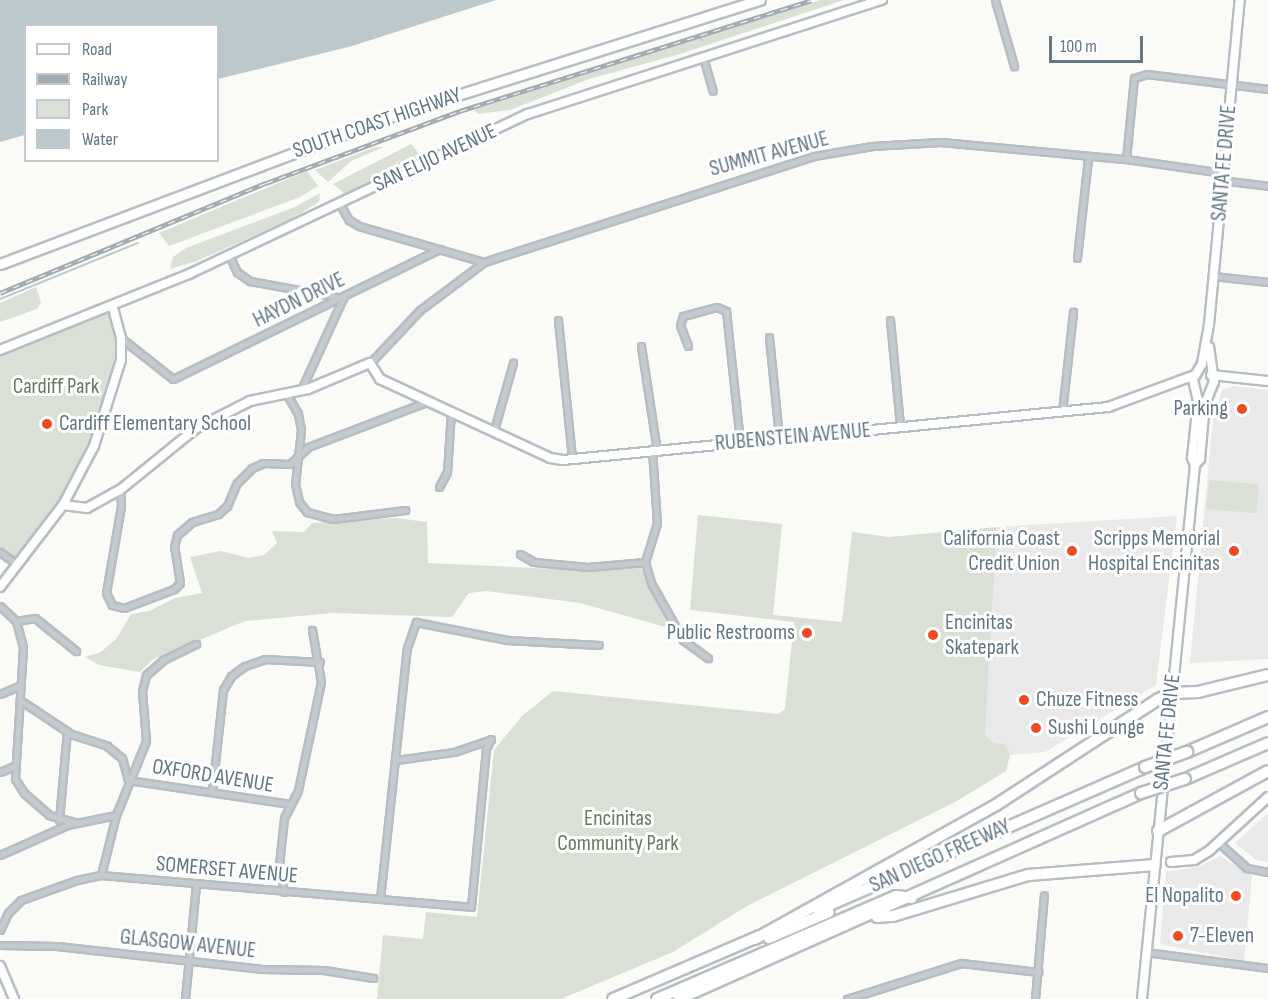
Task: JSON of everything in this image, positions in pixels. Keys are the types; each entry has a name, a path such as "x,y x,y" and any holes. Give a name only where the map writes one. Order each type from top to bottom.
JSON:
{"highway":[{"path":"755,939 996,805 1171,693 1198,692 1268,675"},
{"name":"SAN DIEGO FREEWAY","path":"613,999 1145,767 1187,752 1268,717"},
{"name":"SAN DIEGO FREEWAY","path":"679,999 870,917 1141,794 1185,779 1268,743"},
{"path":"1158,831 1268,771"},
{"path":"870,917 893,916 1028,875 1155,865"},
{"path":"631,999 890,885 900,874"},
{"path":"657,999 896,896 912,898"}],"main road":[{"name":"SOUTH COAST HIGHWAY","path":"0,264 380,120 760,0"},
{"name":"SAN ELIJO AVENUE","path":"0,350 229,255 528,114 882,0"},
{"name":"SANTA FE DRIVE","path":"1142,999 1195,465 1192,458 1197,374 1209,325 1240,0"},
{"path":"0,587 19,566 63,505 87,462 120,369 121,338 112,305"},
{"name":"SANTA FE DRIVE","path":"1195,465 1200,459 1210,388 1209,325"},
{"path":"63,505 87,508 120,490 195,429 250,401 345,376 370,363"},
{"name":"RUBENSTEIN AVENUE","path":"370,363 381,379 451,409 550,458 572,459 1108,407 1197,374"},
{"path":"1197,374 1268,381"},
{"name":"RUBENSTEIN AVENUE","path":"1165,387 1210,388 1238,378"},
{"path":"1170,862 1198,859 1219,843 1268,797"},
{"path":"0,966 14,999"}],"street":[{"path":"995,0 1014,66"},
{"path":"703,57 713,91"},
{"path":"1126,159 1134,78 1147,74 1268,88"},
{"name":"SUMMIT AVENUE","path":"370,363 420,310 484,262 782,164 872,146 941,142 1088,158 1126,159 1216,172 1222,179 1268,186"},
{"path":"1077,258 1088,158"},
{"path":"339,203 349,220 359,226 484,262"},
{"name":"HAYDN DRIVE","path":"121,338 173,379 440,249"},
{"path":"229,255 237,272 250,281 343,298 302,388"},
{"path":"1214,276 1268,282"},
{"path":"688,345 680,325 682,315 717,307 726,311 740,441"},
{"path":"1062,412 1073,312"},
{"path":"558,320 572,459"},
{"path":"890,320 900,426"},
{"path":"769,337 779,438"},
{"path":"641,346 654,450 657,523 645,562 651,583 684,640 708,658"},
{"path":"494,430 513,363"},
{"path":"285,391 298,414 299,453 296,492 303,508 313,515 333,519 405,510"},
{"path":"120,490 121,506 106,593 112,605 124,608 174,589 181,581 174,547 182,529 218,514 227,506 237,483 252,468 263,463 290,464 299,453 430,400"},
{"path":"439,487 447,472 451,409"},
{"path":"0,552 19,566"},
{"path":"520,554 534,562 588,567 645,562"},
{"path":"0,606 16,621 23,647 15,779 24,793 59,820 77,823"},
{"path":"16,621 35,618 76,651"},
{"path":"380,899 407,648 416,622 507,640 599,645"},
{"path":"284,892 280,846 290,804 306,757 321,681 320,662 312,630"},
{"path":"101,875 116,815 128,780 146,741 143,684 156,665 196,644"},
{"path":"212,791 223,690 231,676 245,666 265,659 320,662"},
{"path":"0,694 19,686"},
{"name":"OXFORD AVENUE","path":"20,700 67,731 107,746 122,758 128,780 212,791 241,799 290,804"},
{"path":"59,820 67,731"},
{"name":"SOMERSET AVENUE","path":"0,930 8,913 21,900 59,885 101,875 471,907 486,748 491,739 454,752 396,760"},
{"path":"0,772 14,766"},
{"path":"0,855 77,823 116,815"},
{"path":"1219,843 1247,868 1268,872"},
{"path":"1155,865 1170,862"},
{"path":"185,999 191,958 196,885"},
{"path":"1035,999 1044,895"},
{"name":"GLASGOW AVENUE","path":"0,945 191,958 261,969 324,970 373,978"},
{"path":"1146,952 1268,968"},
{"path":"847,999 962,963 1038,972"}],"shaded area":[{"name":"Scripps Memorial Hospital Encinitas","path":"1233,386 1268,390 1268,659 1190,663 1213,419 1222,390"},
{"path":"1177,516 1156,685 1045,752 1010,755 1005,745 994,743 985,735 997,527"},
{"path":"1268,813 1268,862 1256,860 1235,843"},
{"path":"1220,856 1252,876 1244,961 1160,944 1166,872 1200,866"}],"green space":[{"path":"820,0 844,0 680,54 589,79 510,110 478,114 474,110"},
{"path":"411,144 421,156 420,160 345,194 333,184"},
{"path":"375,147 384,147 351,161 328,182 315,170"},
{"path":"307,171 318,186 300,197 169,246 159,233"},
{"path":"320,193 319,202 291,219 197,261 170,269 173,257 186,248 295,207"},
{"path":"36,287 41,302 37,309 0,322 0,303"},
{"name":"Cardiff Park","path":"112,305 122,349 108,410 74,485 19,565 0,552 0,350"},
{"path":"1209,480 1259,484 1256,513 1206,509"},
{"name":"Encinitas Community Park","path":"698,515 782,524 773,615 842,622 852,532 889,537 997,527 985,735 994,743 1005,744 1010,755 1006,771 957,801 747,906 673,952 561,999 377,999 383,935 423,939 426,912 477,917 494,750 522,716 553,691 778,714 785,709 794,622 690,610"},
{"path":"396,518 427,522 428,563 598,571 640,566 669,628 580,603 486,591 469,593 452,617 333,613 245,621 152,660 140,672 99,665 85,657 101,652 117,638 131,614 149,611 175,598 202,593 190,557 221,551 249,558 264,555 277,543 272,531 304,532 312,523"}],"water":[{"path":"0,0 496,0 352,46 219,79 219,24 24,24 24,135 0,142"}],"waterway":[{"path":"0,299 138,243"}],"railway":[{"path":"0,293 266,183 460,111 811,0"}],"place":[{"name":"Parking","path":"1242,409"},
{"name":"Cardiff Elementary School","path":"47,424"},
{"name":"California Coast Credit Union","path":"1072,551"},
{"name":"Scripps Memorial Hospital Encinitas","path":"1234,551"},
{"name":"Public Restrooms","path":"807,633"},
{"name":"Encinitas Skatepark","path":"933,635"},
{"name":"Chuze Fitness","path":"1024,700"},
{"name":"Sushi Lounge","path":"1036,728"},
{"name":"El Nopalito","path":"1236,896"},
{"name":"7-Eleven","path":"1178,936"}]}
